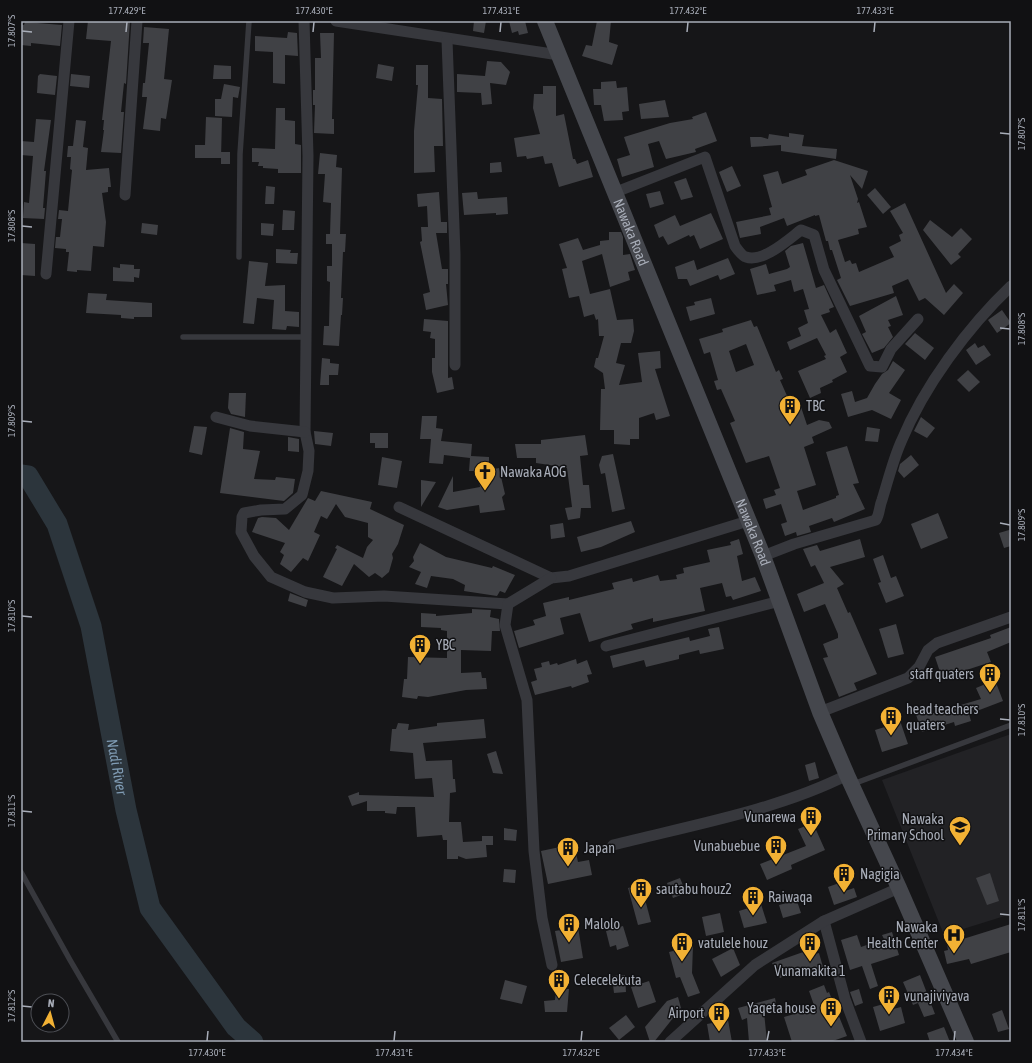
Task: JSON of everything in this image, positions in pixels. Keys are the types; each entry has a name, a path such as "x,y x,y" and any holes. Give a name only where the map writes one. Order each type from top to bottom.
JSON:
{"street":[{"path":"46,274 69,21"},
{"path":"125,195 137,21"},
{"path":"304,21 308,156 304,432 309,451 308,471 302,495 285,509 261,510 244,513 242,517 241,532 254,556 271,577 305,592 333,598 384,596 508,604 551,578 569,576 748,521"},
{"path":"336,21 447,40 559,55"},
{"name":"Nawaka Road","path":"545,21 616,192 763,556 820,712 966,1042"},
{"path":"447,40 455,254 455,364"},
{"path":"616,192 705,157 735,246 745,257 754,258 773,251 801,230 814,235 824,270 870,366 882,367 892,349 918,319"},
{"path":"763,556 794,544 876,520 880,513 881,502 900,443 914,412 959,345 987,309 1011,286"},
{"path":"216,417 250,426 304,432"},
{"path":"399,507 551,578"},
{"path":"606,646 780,601"},
{"path":"508,604 505,625 527,700 534,851 542,918 552,965"},
{"path":"820,712 908,678 919,667 928,650 937,643 1011,617"},
{"path":"613,844 732,816 772,804 832,782 849,779"},
{"path":"670,1042 755,965 824,921 899,888"},
{"path":"824,921 845,999 861,1042"}],"lane":[{"path":"239,257 240,154 249,21"},
{"path":"183,338 306,337"},
{"path":"849,779 1011,725"},
{"path":"21,872 118,1042"}],"shaded area":[{"name":"Nawaka Primary School","path":"1011,734 1011,914 944,935 882,780"}],"building":[{"path":"88,21 130,21 126,84 124,83 121,112 124,112 121,153 101,152 104,130 104,120 102,120 111,41 86,39"},
{"path":"474,21 486,21 484,33 473,31"},
{"path":"509,21 525,21 528,33 519,35 518,31 512,33"},
{"path":"597,21 611,21 609,42 618,45 612,65 582,56 586,45 592,46"},
{"path":"25,22 62,25 60,46 31,43 31,46 21,45 21,25 24,25"},
{"path":"144,27 169,29 164,79 172,80 166,119 161,118 160,131 143,129 147,97 142,97 149,43 143,43"},
{"path":"288,32 297,33 298,56 285,55 285,84 273,83 273,52 255,51 255,36 287,38"},
{"path":"320,33 334,33 332,119 334,119 334,134 314,133 315,105 313,105 313,90 315,90 315,58 321,58"},
{"path":"487,61 501,62 510,72 506,85 490,83 492,104 482,105 481,93 457,92 457,74 485,76"},
{"path":"378,64 394,67 392,81 376,78"},
{"path":"214,65 231,66 231,79 213,79"},
{"path":"416,65 428,65 428,98 442,99 443,146 434,146 435,172 414,173 414,131 418,85 416,85"},
{"path":"40,74 57,76 55,95 37,93 38,76"},
{"path":"71,74 90,76 89,88 70,86"},
{"path":"616,81 617,88 627,87 629,111 622,112 623,120 604,121 601,105 594,105 593,89 601,89 601,82"},
{"path":"224,84 240,87 238,98 233,97 232,117 215,116 215,99 221,99"},
{"path":"543,86 556,86 556,116 564,114 573,159 575,159 577,164 588,160 593,177 559,187 552,163 545,164 543,156 527,159 526,156 517,157 514,138 540,134 533,108 534,94 543,94"},
{"path":"665,100 669,117 641,119 639,104"},
{"path":"276,108 285,108 285,120 295,121 295,144 301,145 301,173 278,173 278,169 263,168 263,166 258,166 259,162 252,162 252,148 275,149"},
{"path":"706,112 717,141 695,149 696,152 666,159 659,141 648,144 654,167 622,177 617,159 630,155 624,137 670,123 693,119 692,117"},
{"path":"206,117 222,118 221,158 195,158 195,145 205,145"},
{"path":"36,119 51,120 44,171 46,171 43,208 45,208 44,219 23,218 24,202 29,203 33,156 21,155 21,141 34,142"},
{"path":"76,120 86,121 83,147 88,148 86,170 109,168 111,187 108,187 108,192 102,193 106,222 104,247 93,246 91,271 77,270 77,272 67,271 69,252 66,252 66,249 55,248 56,237 60,237 62,219 58,219 59,210 68,211 72,170 70,169 71,157 67,157 68,146 73,146"},
{"path":"789,133 804,135 802,146 837,149 836,159 781,151 781,145 751,147 750,137 761,137 768,139 769,134 789,137"},
{"path":"221,152 230,152 230,164 221,164"},
{"path":"320,153 337,155 336,167 342,168 340,234 346,234 345,252 343,252 341,298 343,298 339,346 323,345 324,326 329,326 330,282 327,281 327,266 332,266 332,244 326,244 326,234 330,234 331,203 323,202 325,174 318,174"},
{"path":"834,160 868,171 862,189 850,175 858,199 857,203 859,202 867,227 858,229 859,234 838,240 845,262 850,260 852,264 856,263 859,272 894,257 889,247 901,241 899,235 903,233 890,211 905,203 946,293 954,284 963,293 944,315 925,298 919,301 908,279 892,286 894,293 850,306 837,280 841,278 832,250 830,250 828,241 826,241 819,215 815,215 787,226 784,218 760,227 761,234 740,238 736,222 771,215 769,208 772,207 763,175 778,171 782,184 807,175 805,170"},
{"path":"501,162 502,172 490,173 490,163"},
{"path":"732,166 741,186 727,192 719,172"},
{"path":"686,178 693,197 681,200 674,182"},
{"path":"266,186 275,187 274,204 265,204"},
{"path":"875,188 891,207 883,214 867,195"},
{"path":"660,191 664,204 650,208 646,194"},
{"path":"439,192 441,222 447,222 447,233 436,233 442,269 448,269 448,284 446,284 448,305 426,310 423,294 430,292 420,242 422,241 421,227 428,227 427,206 418,207 417,194"},
{"path":"477,192 478,199 507,197 508,214 496,215 496,213 464,215 462,193"},
{"path":"283,210 295,211 294,230 282,230"},
{"path":"711,213 723,239 700,249 694,235 690,237 689,235 668,245 663,236 659,238 654,225 675,215 680,226"},
{"path":"930,220 952,237 961,228 972,239 958,254 961,257 951,265 923,230"},
{"path":"142,223 158,225 157,235 141,233"},
{"path":"261,223 274,224 273,236 261,235"},
{"path":"609,232 621,232 623,237 623,255 630,254 635,270 628,272 630,280 610,287 602,254 582,261 590,294 610,289 617,320 633,319 634,331 631,343 621,343 616,363 625,365 619,385 642,382 638,353 660,351 661,368 655,369 670,416 656,420 654,413 639,418 639,439 630,439 630,445 614,444 614,430 600,430 601,389 605,389 603,373 594,367 604,336 599,336 598,319 596,320 594,314 584,317 579,296 569,298 562,269 567,268 559,244 578,238 583,250 600,245 600,241 609,240"},
{"path":"21,243 35,244 35,276 21,275"},
{"path":"803,243 816,288 824,285 834,307 829,309 830,312 821,315 830,333 836,329 847,353 840,357 847,372 832,380 833,382 820,388 821,393 810,398 798,371 826,359 824,356 826,355 817,338 790,350 787,342 801,336 798,328 808,323 804,310 809,309 803,289 794,292 791,280 774,285 776,291 757,295 750,269 766,264 769,274 787,269 790,267 785,251 791,246"},
{"path":"276,249 291,250 290,253 298,253 297,264 276,263"},
{"path":"728,258 735,274 720,280 718,275 690,286 687,279 678,279 675,267 694,260 697,270"},
{"path":"249,261 268,263 265,286 285,285 285,311 299,312 299,327 287,326 286,330 272,329 274,300 257,298 254,324 243,323"},
{"path":"120,264 134,265 134,269 140,269 139,278 134,277 134,282 113,281 113,267 120,268"},
{"path":"88,293 107,294 106,300 152,303 152,317 134,317 134,319 121,318 121,315 86,313"},
{"path":"896,296 903,315 888,320 891,326 888,327 893,337 884,348 872,353 862,334 866,332 859,316"},
{"path":"711,298 715,314 690,321 686,307 695,305 694,302"},
{"path":"1002,310 1011,323 997,333 988,320"},
{"path":"424,319 448,321 448,378 452,377 454,389 437,393 432,372 432,358 435,358 435,339 430,338 431,332 423,331"},
{"path":"751,320 754,327 757,326 776,372 779,370 783,379 780,380 792,407 800,404 807,425 819,420 829,422 832,428 812,437 814,443 804,447 816,485 797,491 803,510 836,498 836,496 839,495 826,452 847,446 859,483 853,484 865,509 834,522 832,518 809,526 811,532 797,536 796,532 785,536 781,524 787,522 781,504 766,509 763,499 776,495 774,490 780,488 769,456 746,463 730,423 735,421 721,389 717,390 714,381 718,380 710,352 704,354 699,339 723,332 722,329","holes":["746,344 754,365 736,372 729,351"]},
{"path":"915,333 934,348 925,360 905,344"},
{"path":"975,343 978,348 984,345 991,355 976,365 966,350"},
{"path":"322,358 330,359 330,363 339,364 338,375 329,375 329,385 320,385"},
{"path":"893,361 905,370 889,393 901,400 891,419 872,410 848,417 841,394 852,391 855,402 867,398 882,374 888,370"},
{"path":"968,370 980,382 969,392 957,380"},
{"path":"229,393 246,393 245,417 231,414 228,408"},
{"path":"422,416 437,416 436,428 443,429 441,441 472,444 471,456 489,457 489,470 499,468 505,494 502,497 505,510 480,513 479,505 447,510 438,507 453,476 453,492 480,487 478,471 469,471 470,458 444,455 443,464 429,463 431,439 420,439"},
{"path":"921,417 935,428 927,438 914,431"},
{"path":"194,426 207,427 202,455 189,452"},
{"path":"867,427 880,429 878,442 865,441"},
{"path":"230,428 244,432 243,449 260,451 254,479 275,480 276,477 295,479 293,493 284,501 220,493"},
{"path":"314,431 333,433 331,446 315,444"},
{"path":"370,433 388,433 388,448 375,448 375,443 370,443"},
{"path":"585,435 588,455 580,456 583,485 589,485 591,508 581,508 580,518 568,520 565,508 572,507 567,468 556,469 556,466 536,463 536,458 517,458 515,444 541,444 541,440"},
{"path":"288,437 299,439 299,452 288,451"},
{"path":"613,454 625,509 612,512 605,473 601,474 599,465 602,456"},
{"path":"911,455 919,465 904,478 898,471 900,464"},
{"path":"382,457 402,461 397,488 378,485"},
{"path":"421,480 436,482 421,507"},
{"path":"321,491 372,502 370,509 404,525 398,544 392,554 393,558 389,572 382,578 375,573 369,577 354,564 342,586 323,577 337,549 335,548 337,545 363,558 367,547 373,540 368,537 368,523 345,517 336,504 327,519 321,516 314,532 320,535 308,561 303,558 291,572 280,564 284,555 280,552 285,543 252,532 258,518 262,517 276,518 289,530 308,498 315,501"},
{"path":"938,513 948,538 921,549 911,524"},
{"path":"631,521 635,532 601,547 581,552 577,537"},
{"path":"563,523 565,537 551,539 550,525"},
{"path":"1009,530 1011,546 1004,548 999,533"},
{"path":"739,539 743,554 737,556 742,581 755,577 761,591 733,600 731,596 726,597 722,583 700,588 705,611 653,622 653,618 631,624 633,629 589,642 580,613 560,618 564,634 519,648 514,631 535,625 533,620 546,616 543,603 569,597 569,600 614,589 612,583 632,578 633,582 658,575 660,581 677,579 676,575 684,573 683,568 710,562 707,550 731,545 730,542"},
{"path":"860,539 865,557 830,567 844,584 837,588 848,613 850,612 877,674 854,683 857,690 839,697 823,658 828,657 823,644 838,638 838,634 825,604 804,612 797,594 824,583 815,565 811,567 803,549 817,545 820,551"},
{"path":"420,543 446,557 492,568 493,566 515,575 505,593 500,591 497,596 464,591 465,585 453,579 431,576 427,588 415,584 421,572 409,567 414,561 413,557"},
{"path":"883,555 891,578 896,576 904,596 886,603 878,583 881,582 873,559"},
{"path":"290,593 308,600 306,607 288,601"},
{"path":"472,609 491,610 490,617 499,619 500,631 492,631 491,651 461,650 461,673 481,672 482,678 486,678 487,689 466,690 428,697 418,696 417,699 402,697 404,679 407,679 408,657 447,658 447,631 441,630 441,628 421,627 421,613 436,614 436,616 472,613"},
{"path":"896,624 904,654 888,658 879,629"},
{"path":"719,627 724,649 700,654 699,650 679,655 679,659 646,667 644,660 613,668 610,656 689,637 690,641 710,636 708,629"},
{"path":"1011,627 1011,642 987,652 991,662 942,678 935,657 991,638 990,635"},
{"path":"576,659 577,664 587,660 592,674 587,675 589,682 572,688 571,686 535,695 531,682 537,680 534,669 542,667 541,663 549,661 550,665 557,663 558,665"},
{"path":"995,680 1003,701 969,714 971,721 955,726 954,722 922,732 914,709 924,706 927,715 981,699 976,688"},
{"name":"head teachers quaters","path":"896,709 908,744 882,752 875,730 888,726 884,713"},
{"path":"484,719 486,738 423,743 426,761 452,760 453,779 455,779 456,792 450,793 449,822 461,822 463,842 482,841 482,836 493,836 493,845 486,845 487,857 466,859 458,856 458,859 447,859 447,840 443,840 442,835 417,837 415,807 397,807 396,814 385,813 385,811 367,811 367,801 352,806 348,796 359,792 359,795 434,797 432,778 415,779 413,753 390,751 392,729 396,729 398,723 409,724 408,730 437,726 437,723"},
{"path":"496,751 503,774 493,773 487,754"},
{"path":"815,762 819,778 809,781 805,765"},
{"path":"813,823 825,850 791,865 792,869 767,880 760,864 806,846 798,829"},
{"path":"504,828 517,830 516,841 504,840"},
{"name":"Japan","path":"574,844 578,862 589,860 592,875 548,884 541,851"},
{"path":"504,869 516,870 515,883 503,882"},
{"path":"990,873 999,901 987,905 976,878"},
{"path":"680,878 686,893 673,898 667,883"},
{"name":"Nagigia","path":"842,882 845,891 854,888 857,897 834,905 828,887"},
{"name":"sautabu houz2","path":"641,884 651,922 638,925 628,888"},
{"path":"795,895 801,913 783,918 779,905 787,903 785,898"},
{"name":"Raiwaqa","path":"761,904 767,923 744,928 739,911"},
{"path":"720,913 724,932 706,936 702,917"},
{"path":"1011,924 1011,952 971,964 969,959 947,964 944,951 948,950 947,944"},
{"path":"623,926 629,946 617,950 616,945 610,947 606,931"},
{"name":"Malolo","path":"578,927 583,958 561,962 555,931"},
{"path":"892,932 899,955 871,964 878,986 870,989 862,966 850,970 841,940 857,935 861,947 884,939 882,935"},
{"name":"vatulele houz","path":"693,946 692,973 700,993 688,997 680,977 676,978 669,952"},
{"path":"733,948 740,965 721,977 712,959"},
{"path":"806,951 807,956 819,953 823,967 801,974 799,968 780,978 772,963"},
{"path":"625,975 626,992 614,993 612,976"},
{"path":"920,975 935,1014 924,1017 918,1003 913,1005 903,982"},
{"path":"505,980 527,986 522,1004 500,999"},
{"path":"649,981 656,1002 638,1008 631,987"},
{"path":"824,985 827,993 829,992 847,1036 830,1042 792,1042 784,1017 815,1008 809,991"},
{"name":"Celecelekuta","path":"556,989 569,989 567,1012 545,1012 544,1001 555,1000"},
{"path":"859,989 863,1003 855,1006 850,992"},
{"path":"678,997 681,1008 654,1042 650,1042 645,1027 667,1001"},
{"path":"775,998 777,1009 764,1012 767,1042 749,1042 747,1018 742,1020 738,1008"},
{"name":"vunajiviyava","path":"887,1003 889,1010 901,1007 905,1023 880,1031 873,1007"},
{"path":"1002,1010 1009,1029 998,1032 992,1014"},
{"path":"626,1015 635,1027 619,1040 609,1028"},
{"name":"Airport","path":"728,1020 732,1042 710,1042 707,1024"},
{"path":"944,1027 950,1042 930,1042 927,1033"}],"waterway":[{"name":"Nadi River","path":"21,475 28,476 57,524 91,626 126,810 150,908 236,1027 253,1042"}],"place":[{"name":"TBC","path":"790,426"},
{"name":"Nawaka AOG","path":"485,492"},
{"name":"YBC","path":"420,664"},
{"name":"staff quaters","path":"990,694"},
{"name":"head teachers quaters","path":"891,736"},
{"name":"Vunarewa","path":"811,836"},
{"name":"Nawaka Primary School","path":"960,846"},
{"name":"Vunabuebue","path":"776,866"},
{"name":"Japan","path":"568,868"},
{"name":"Nagigia","path":"844,894"},
{"name":"sautabu houz2","path":"641,908"},
{"name":"Raiwaqa","path":"753,916"},
{"name":"Malolo","path":"569,944"},
{"name":"Nawaka Health Center","path":"954,954"},
{"name":"vatulele houz","path":"682,962"},
{"name":"Vunamakita 1","path":"810,962"},
{"name":"Celecelekuta","path":"559,1000"},
{"name":"vunajiviyava","path":"889,1016"},
{"name":"Yaqeta house","path":"831,1028"},
{"name":"Airport","path":"719,1032"}]}
